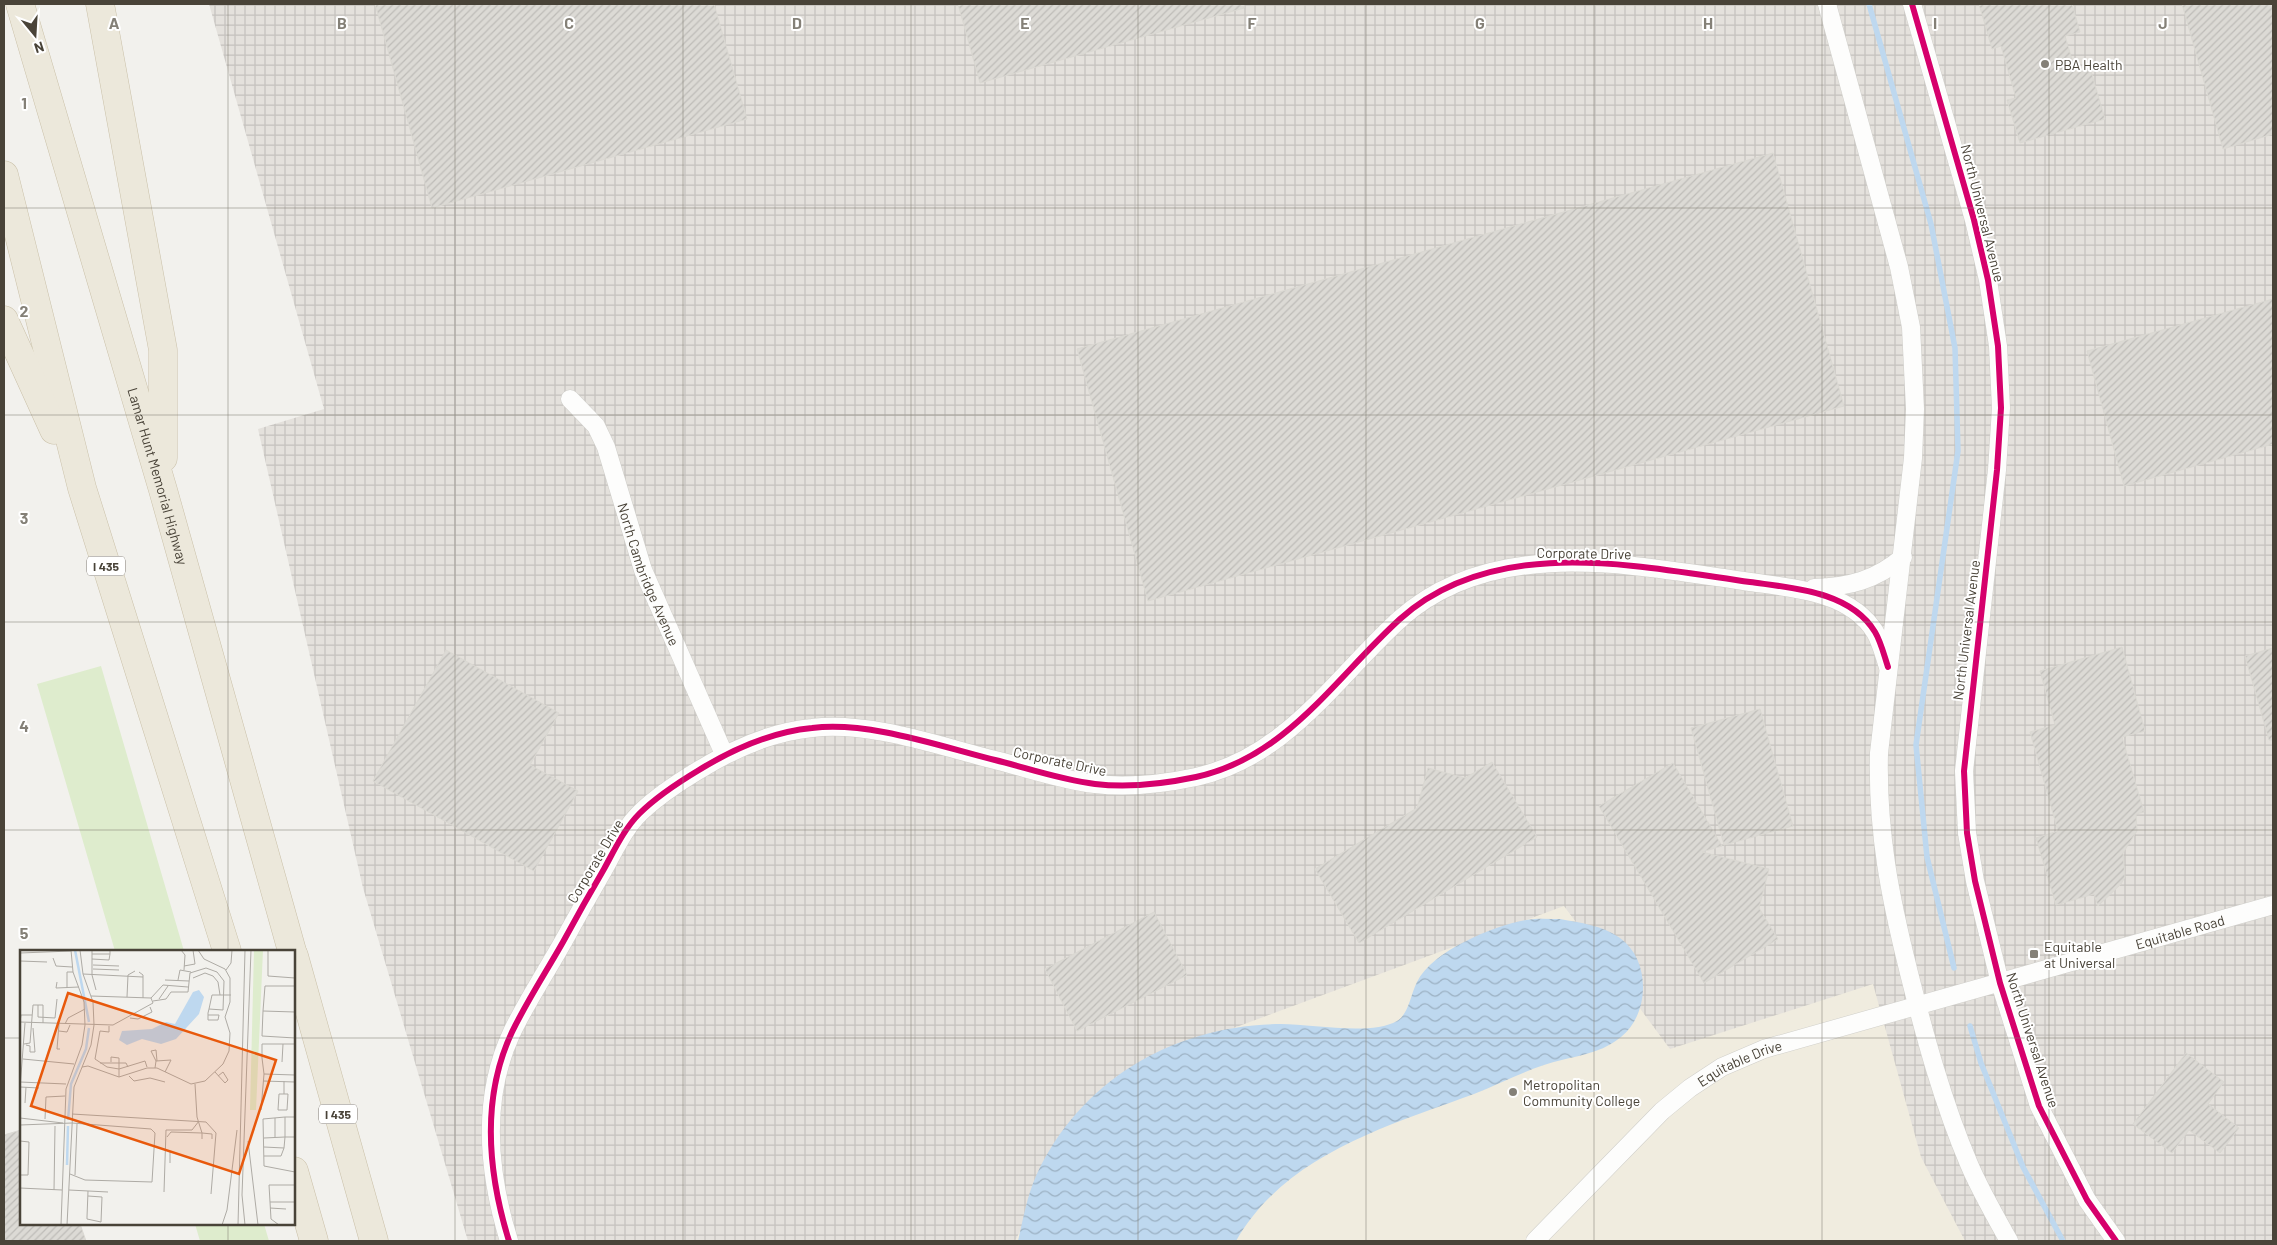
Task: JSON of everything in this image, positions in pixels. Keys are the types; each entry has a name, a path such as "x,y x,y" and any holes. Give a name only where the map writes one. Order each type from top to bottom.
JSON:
{"highway":[{"name":"Lamar Hunt Memorial Highway","path":"20,4 163,490 292,950"},
{"path":"100,4 163,350 163,490"},
{"name":"I 435","path":"4,175 82,488 227,950"},
{"path":"4,320 82,488"},
{"name":"I 435","path":"295,960 374,1241"},
{"path":"295,1174 314,1241"}],"street":[{"path":"1827,4 1899,267 1911,327 1915,409 1913,458 1879,753 1878,797 1882,842 1891,902 1917,1005 1946,1104 1970,1166 2009,1241"},
{"name":"North Universal Avenue","path":"1912,4 1974,220 1988,280 1998,346 2001,408 1997,470 1964,771 1967,833 1975,881 2000,983 2039,1106 2087,1200 2116,1241"},
{"name":"North Cambridge Avenue","path":"570,399 596,426 606,447 643,570 724,754"},
{"name":"Corporate Drive","path":"508,1241 494,1186 491,1148 493,1090 511,1034 615,848 638,815 678,782 724,754 767,737 813,727 874,730 1095,784 1150,785 1218,771 1256,754 1293,728 1401,618 1427,599 1456,585 1503,569 1528,564 1576,562 1630,565 1798,588 1840,587 1854,584 1887,571 1903,557"},
{"name":"Corporate Drive","path":"1798,588 1850,606 1863,617 1874,631 1888,667"},
{"name":"Equitable Road","path":"2000,983 2273,905"},
{"name":"Equitable Drive","path":"1535,1241 1662,1111 1690,1088 1722,1067 1764,1049 2000,983"}],"shaded area":[{"path":"209,4 2273,4 2273,1241 468,1241 363,888 258,429 324,409"},
{"name":"Metropolitan Community College","path":"1564,906 1670,1049 1873,984 1921,1157 1965,1241 1015,1241 1070,1133 1174,1050"}],"green space":[{"path":"101,666 184,950 115,950 37,684"},
{"path":"195,1225 264,1225 269,1241 200,1241"}],"water":[{"path":"1534,919 1560,919 1606,930 1620,938 1630,948 1637,960 1642,973 1642,1001 1631,1027 1612,1043 1584,1055 1535,1068 1474,1094 1407,1118 1341,1147 1310,1165 1282,1186 1257,1211 1236,1241 1018,1241 1033,1184 1055,1141 1078,1111 1106,1085 1136,1064 1169,1047 1205,1034 1242,1027 1294,1024 1357,1029 1386,1025 1401,1018 1417,982 1436,960 1449,950 1481,934 1512,923"}],"building":[{"path":"375,4 714,4 747,119 432,208"},
{"path":"958,4 1244,4 1244,8 980,83"},
{"path":"1979,4 2072,4 2080,32 2065,36 2076,73 2090,68 2105,119 2020,143 2007,100 2016,98 2001,46 1992,49"},
{"path":"2182,4 2273,4 2273,134 2223,149"},
{"path":"1773,153 1844,406 1148,601 1077,349"},
{"path":"2273,299 2273,444 2124,486 2087,351"},
{"path":"2122,647 2145,731 2122,737 2144,812 2136,814 2137,831 2123,853 2125,877 2121,884 2098,906 2094,894 2056,905 2036,838 2058,831 2030,732 2055,725 2040,671"},
{"path":"2273,648 2273,740 2269,740 2245,656"},
{"path":"446,650 559,713 530,765 578,791 534,871 373,781"},
{"path":"1760,709 1793,826 1724,845 1691,728"},
{"path":"1492,762 1537,837 1359,943 1315,869 1417,808 1428,768 1465,778"},
{"path":"1673,763 1722,846 1702,852 1769,869 1759,908 1778,939 1704,983 1599,806"},
{"path":"1154,912 1187,975 1077,1031 1045,969"},
{"path":"2186,1053 2224,1082 2208,1104 2239,1128 2220,1153 2189,1130 2172,1153 2133,1124"},
{"path":"20,1130 20,1225 80,1225 86,1241 4,1241 4,1135"}],"waterway":[{"path":"1869,4 1931,224 1955,348 1958,451 1916,745 1927,857 1954,968"},
{"path":"1970,1026 1981,1063 2023,1167 2063,1241"}],"cycle path":[{"path":"1912,4 1974,220 1988,280 1998,346 2001,408 1997,470 1964,771 1967,833 1975,881 2000,983 2039,1106 2087,1200 2116,1241"},
{"path":"509,1241 496,1189 491,1136 492,1109 496,1083 502,1057 512,1032 620,840 639,814 668,790 712,762 753,743 797,730 834,727 857,728 904,736 1057,777 1095,784 1120,786 1146,785 1196,777 1228,767 1257,752 1283,734 1308,713 1400,619 1438,592 1479,575 1522,566 1568,563 1614,564 1661,569 1819,594 1836,600 1864,618 1875,632 1881,644 1888,667"}],"place":[{"name":"PBA Health","path":"2045,64"},
{"name":"Equitable at Universal","path":"2034,954"},
{"name":"Metropolitan Community College","path":"1513,1092"}]}
